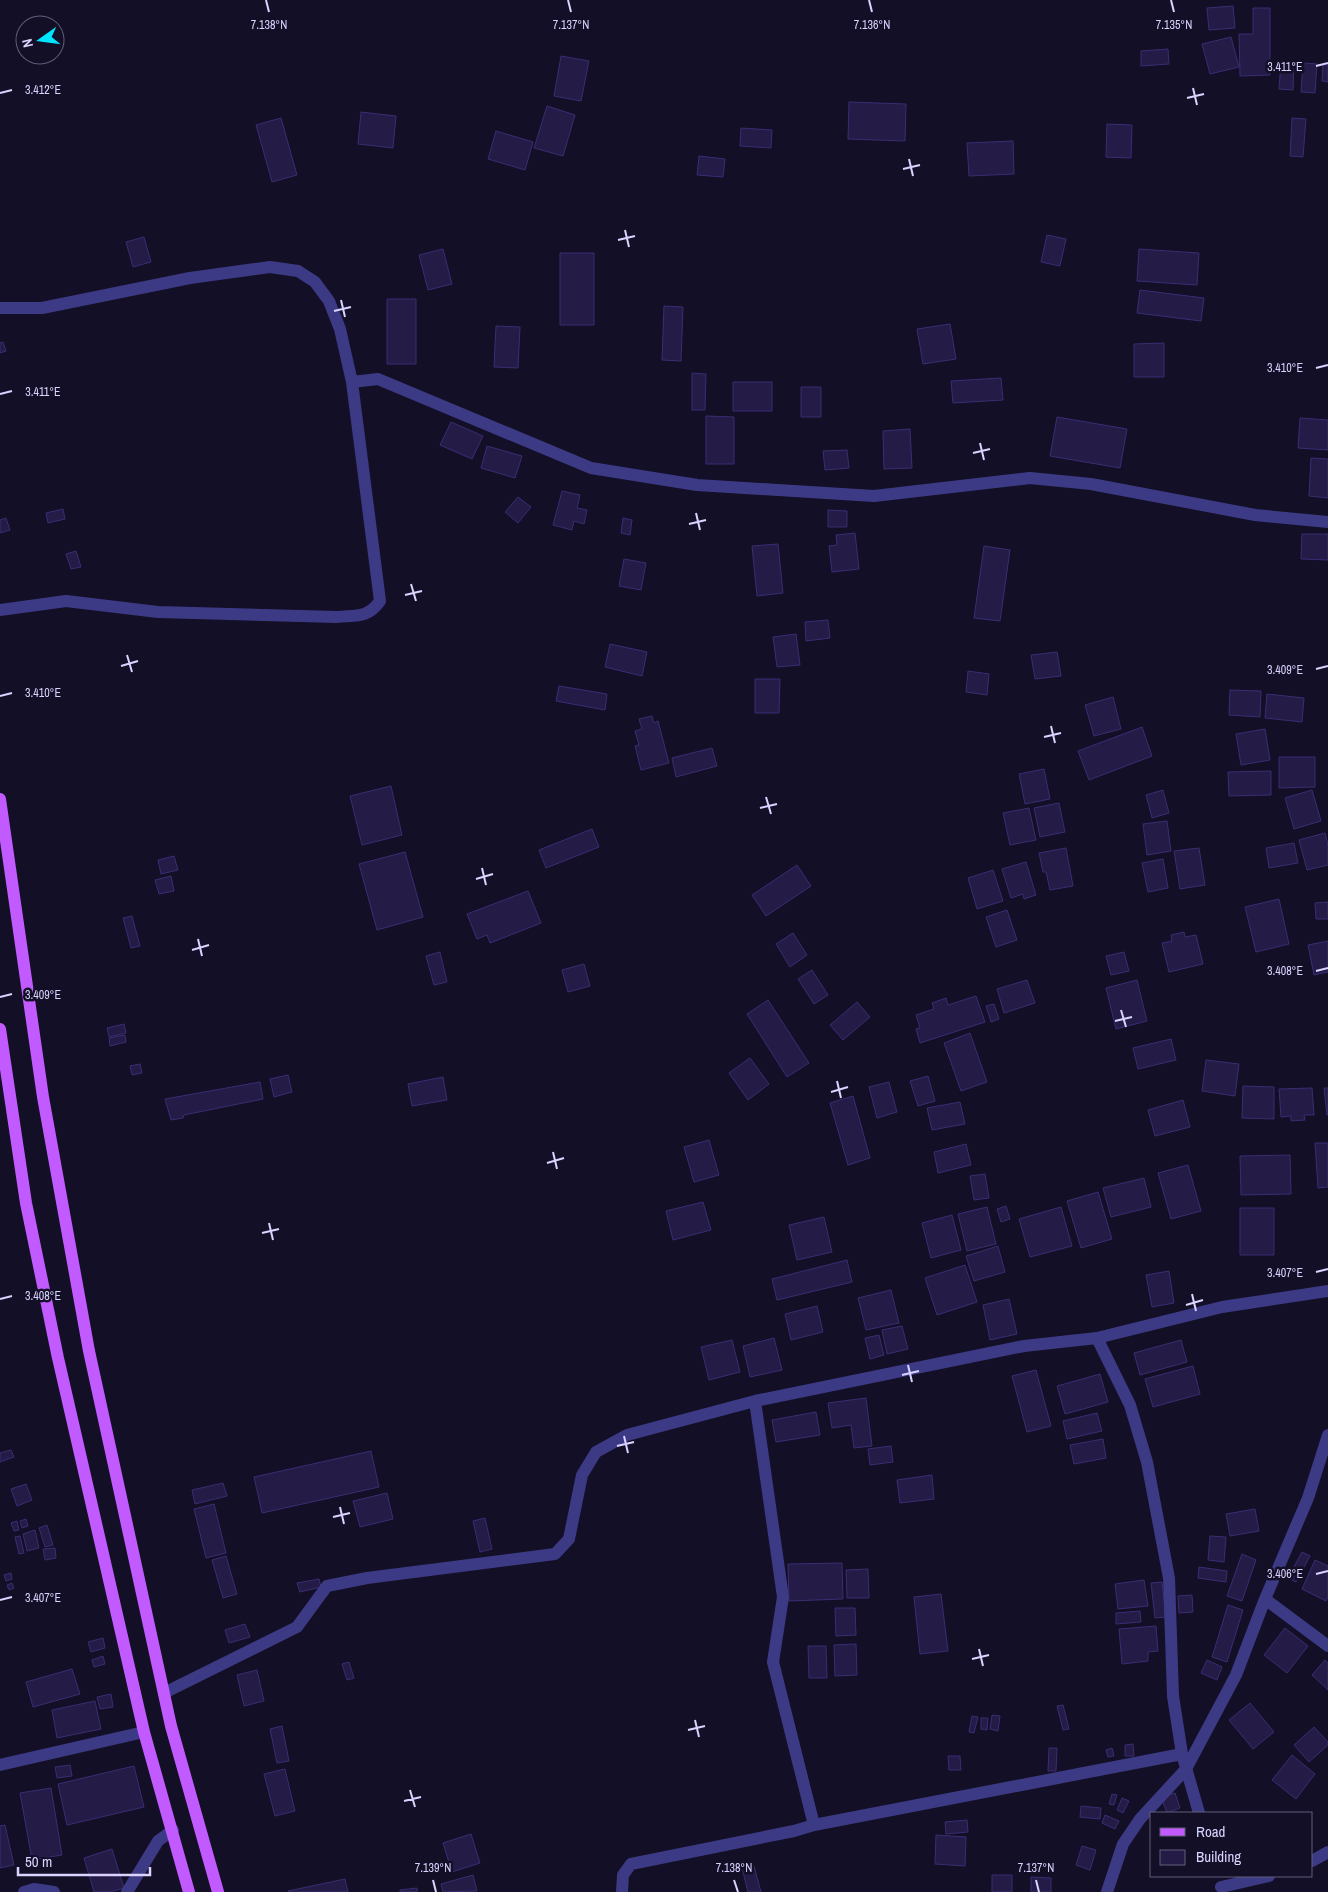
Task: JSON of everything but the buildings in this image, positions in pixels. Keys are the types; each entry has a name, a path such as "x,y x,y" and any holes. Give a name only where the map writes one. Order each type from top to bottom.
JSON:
{"main road":[{"path":"0,799 43,1098 89,1351 171,1726 218,1892"},
{"path":"0,1029 26,1203 60,1368 144,1732 189,1892"}],"street":[{"path":"0,308 42,308 190,278 270,267 298,271 316,282 330,301 340,328 352,382 380,601 374,610 364,615 337,617 158,612 66,600 0,610"},
{"path":"352,382 378,379 591,468 697,485 874,496 1030,478 1092,484 1255,515 1328,522"},
{"path":"164,1693 297,1627 327,1586 367,1578 555,1554 569,1539 582,1475 596,1452 627,1435 755,1401 1024,1346 1097,1338 1222,1307 1328,1291"},
{"path":"1097,1338 1130,1405 1147,1462 1169,1578 1173,1696 1182,1754 1200,1812"},
{"path":"755,1401 782,1597 773,1662 811,1805 814,1825"},
{"path":"1107,1892 1123,1844 1140,1819 1186,1768 1236,1675 1265,1599 1308,1498 1328,1434"},
{"path":"1265,1599 1328,1646"},
{"path":"0,1765 144,1732"},
{"path":"622,1892 623,1875 630,1864 794,1831 814,1825 1182,1754"},
{"path":"127,1892 158,1841 173,1830"},
{"path":"1313,1860 1328,1852"},
{"path":"1221,1885 1264,1877"},
{"path":"24,1892 34,1889 54,1892"}]}
